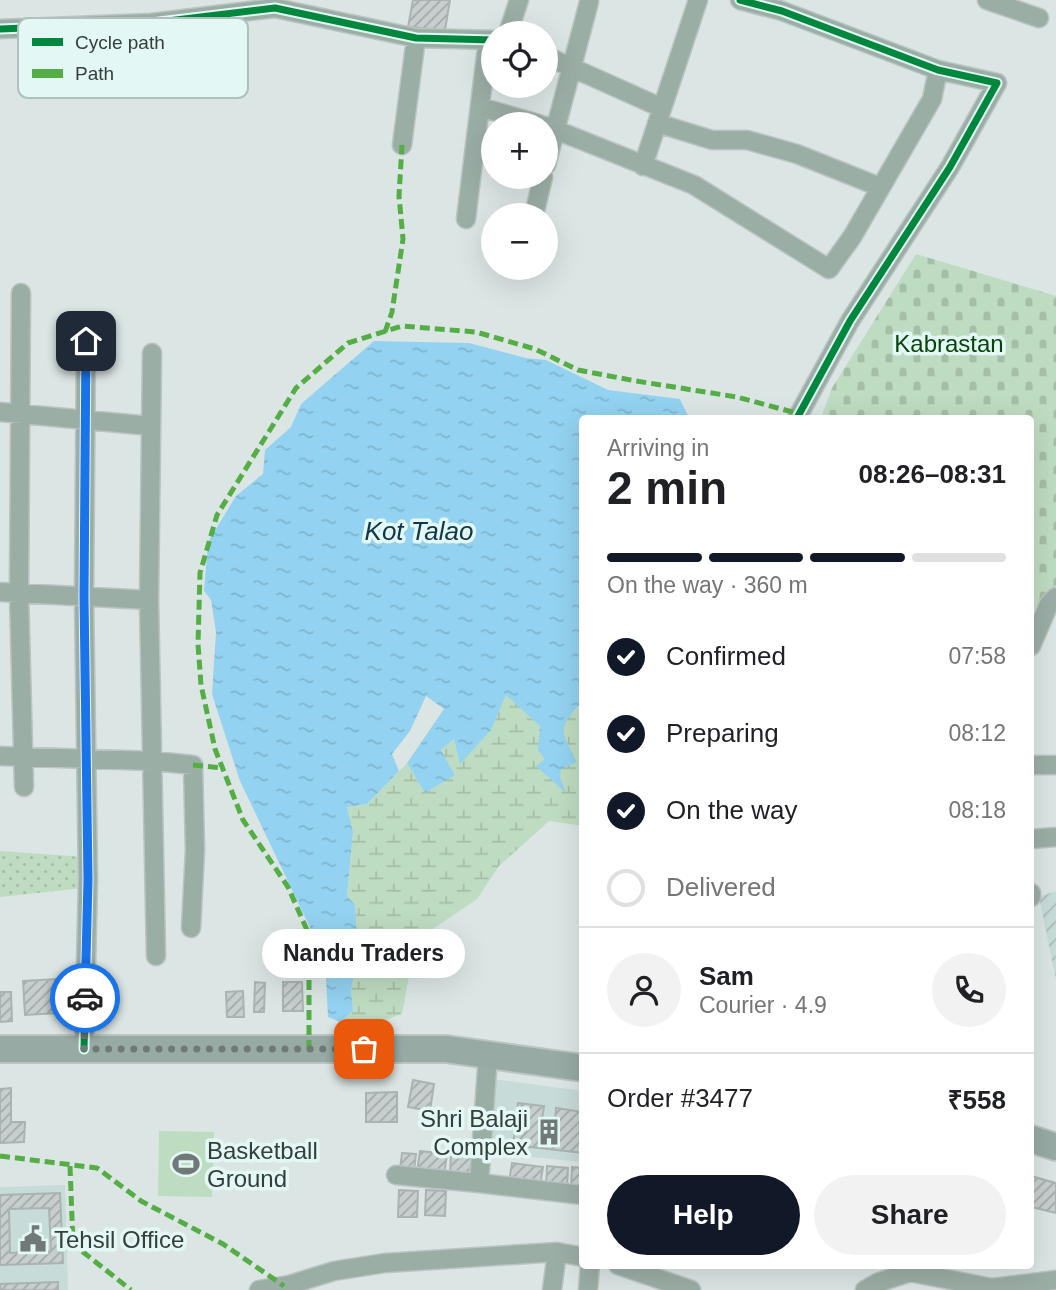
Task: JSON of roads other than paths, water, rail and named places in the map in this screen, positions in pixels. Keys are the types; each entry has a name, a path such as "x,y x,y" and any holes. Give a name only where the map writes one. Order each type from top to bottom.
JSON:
{"highway":[{"path":"0,1049 446,1049 579,1067"},
{"path":"1034,1140 1056,1147"}],"street":[{"path":"512,21 519,0"},
{"path":"643,166 698,0"},
{"path":"740,0 782,11 938,70 997,83 950,167 850,321 799,415"},
{"path":"988,0 1039,18"},
{"path":"552,112 571,66 589,2"},
{"path":"176,18 235,6 275,8 416,38 481,40"},
{"path":"0,29 18,28"},
{"path":"402,145 416,38"},
{"path":"558,61 660,116 712,140 747,141 797,154 880,187"},
{"path":"558,131 694,185 830,269 852,237 932,99 938,70"},
{"path":"466,219 481,98"},
{"path":"480,107 497,112"},
{"path":"21,293 19,593 24,788"},
{"path":"84,1049 88,880 84,597 86,341"},
{"path":"152,353 149,600 156,956"},
{"path":"0,412 151,426"},
{"path":"0,592 149,600"},
{"path":"1034,639 1049,604 1056,597"},
{"path":"0,755 193,765 195,850 191,928"},
{"path":"1034,765 1056,765"},
{"path":"1034,839 1056,836"},
{"path":"479,1183 488,1055"},
{"path":"396,1175 579,1195"},
{"path":"552,1290 556,1252"},
{"path":"259,1290 290,1288 334,1270 385,1263 556,1252 579,1256"},
{"path":"588,1290 590,1269"},
{"path":"630,1269 691,1290"},
{"path":"865,1290 909,1269"},
{"path":"915,1269 992,1289 1056,1280"}],"water":[{"name":"Kot Talao","path":"374,341 469,343 526,358 546,360 608,390 680,399 688,415 579,415 579,706 568,718 564,730 567,743 577,762 561,769 560,777 566,793 536,766 545,759 538,750 540,726 506,695 491,730 460,764 454,739 441,750 455,775 425,793 407,763 444,709 426,696 410,731 392,754 399,771 367,804 347,807 353,832 347,896 355,905 358,954 351,990 353,1011 340,1022 328,1017 325,959 240,781 212,694 216,632 211,600 204,591 208,542 236,496 263,474 265,450 291,427 301,404"}],"place":[{"name":"Nandu Traders","path":"364,1049"},
{"name":"Shri Balaji Complex","path":"549,1132"},
{"name":"Basketball Ground","path":"186,1164"},
{"name":"Tehsil Office","path":"33,1239"}],"park label":[{"name":"Kabrastan","path":"949,343"}]}
